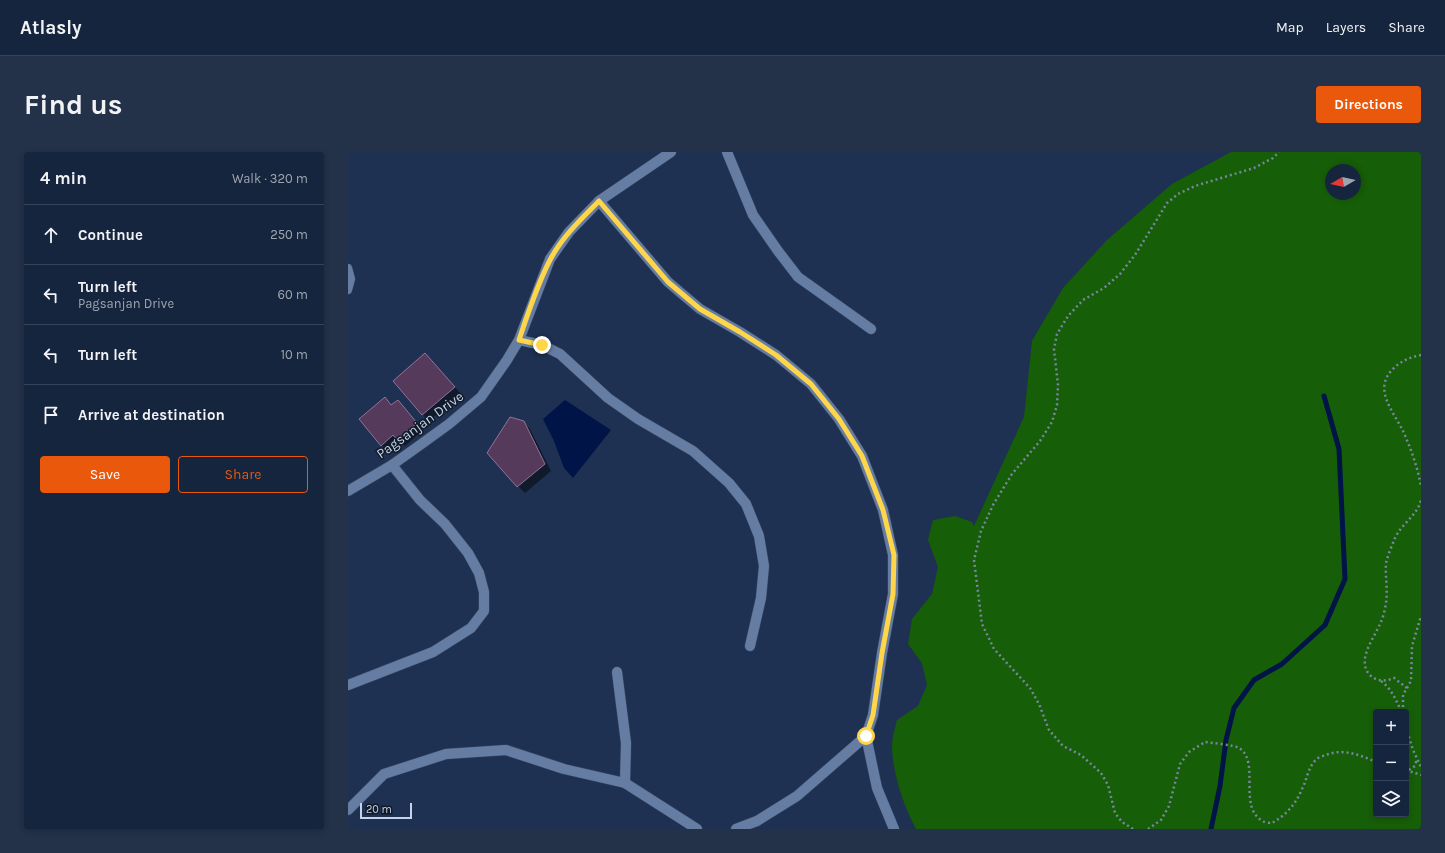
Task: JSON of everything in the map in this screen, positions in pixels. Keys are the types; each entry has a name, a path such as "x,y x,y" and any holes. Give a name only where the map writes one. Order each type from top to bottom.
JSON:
{"street":[{"name":"Pagsanjan Drive","path":"348,491 392,465 449,424 481,397 519,340 550,259 569,232 599,201 671,152"},
{"path":"727,152 754,215 778,251 798,277 871,329"},
{"path":"599,201 668,282 700,309 776,355 811,384 839,419 862,456 883,510 894,555 893,594 882,653 873,715 866,736 877,788 894,829"},
{"path":"519,340 542,345 560,354 608,398 643,422 693,450 729,483 746,504 759,536 764,566 761,598 750,646"},
{"path":"348,685 433,652 471,628 484,611 484,592 479,572 468,554 445,524 420,500 392,465"},
{"path":"616,672 626,743 624,783"},
{"path":"736,829 757,821 796,796 866,736"},
{"path":"348,810 384,774 446,754 506,750 564,769 624,783 697,829"}],"lane":[{"path":"348,268 351,279 348,290"}],"path":[{"path":"1133,829 1122,822 1115,813 1108,785 1101,773 1081,755 1063,746 1049,730 1039,704 1030,688 994,649 982,624 974,560 981,531 993,505 1012,474 1040,441 1052,422 1058,405 1058,385 1054,349 1057,334 1068,316 1083,300 1104,288 1120,274 1135,254 1167,203 1178,194 1195,186 1254,168 1273,158 1279,152"},
{"path":"1421,355 1395,366 1387,375 1384,383 1388,406 1393,417 1402,430 1412,452 1421,487"},
{"path":"1400,709 1387,685 1373,678 1368,672 1365,663 1367,650 1381,623 1386,603 1386,563 1396,536 1419,508 1421,500"},
{"path":"1402,709 1403,695 1411,681 1412,646 1421,616"},
{"path":"1381,681 1394,678 1407,688"},
{"path":"1409,737 1421,768"},
{"path":"1148,829 1161,820 1169,806 1180,764 1189,752 1205,742 1238,747 1246,755 1249,770 1249,793 1254,812 1263,821 1272,823 1282,817 1294,804 1302,790 1309,771 1317,759 1330,754 1344,752 1373,761"},
{"path":"1409,769 1415,766 1416,762 1421,768"},
{"path":"1409,770 1421,775"}],"green space":[{"path":"1231,152 1421,152 1421,829 916,829 907,810 897,779 894,768 892,744 897,720 918,706 927,685 922,663 908,644 912,619 932,594 938,567 928,540 933,520 955,516 972,522 974,526 1024,417 1032,341 1063,288 1107,240 1172,184"}],"shaded area":[{"path":"565,400 611,430 573,478 564,468 554,441 543,419"}],"building":[{"path":"425,353 455,387 422,415 393,381"},
{"path":"385,397 391,405 398,400 417,423 397,440 393,435 381,446 359,419"},
{"path":"510,417 524,421 545,464 517,487 487,453"}],"waterway":[{"path":"1211,829 1220,786 1226,740 1234,708 1254,680 1282,664 1325,625 1345,579 1339,449 1324,396"}],"route":[{"path":"542,345 519,340 536,292 550,259 569,232 599,201 668,282 700,309 776,355 811,384 839,419 862,456 883,510 894,555 893,594 882,653 873,715 866,736"}]}
